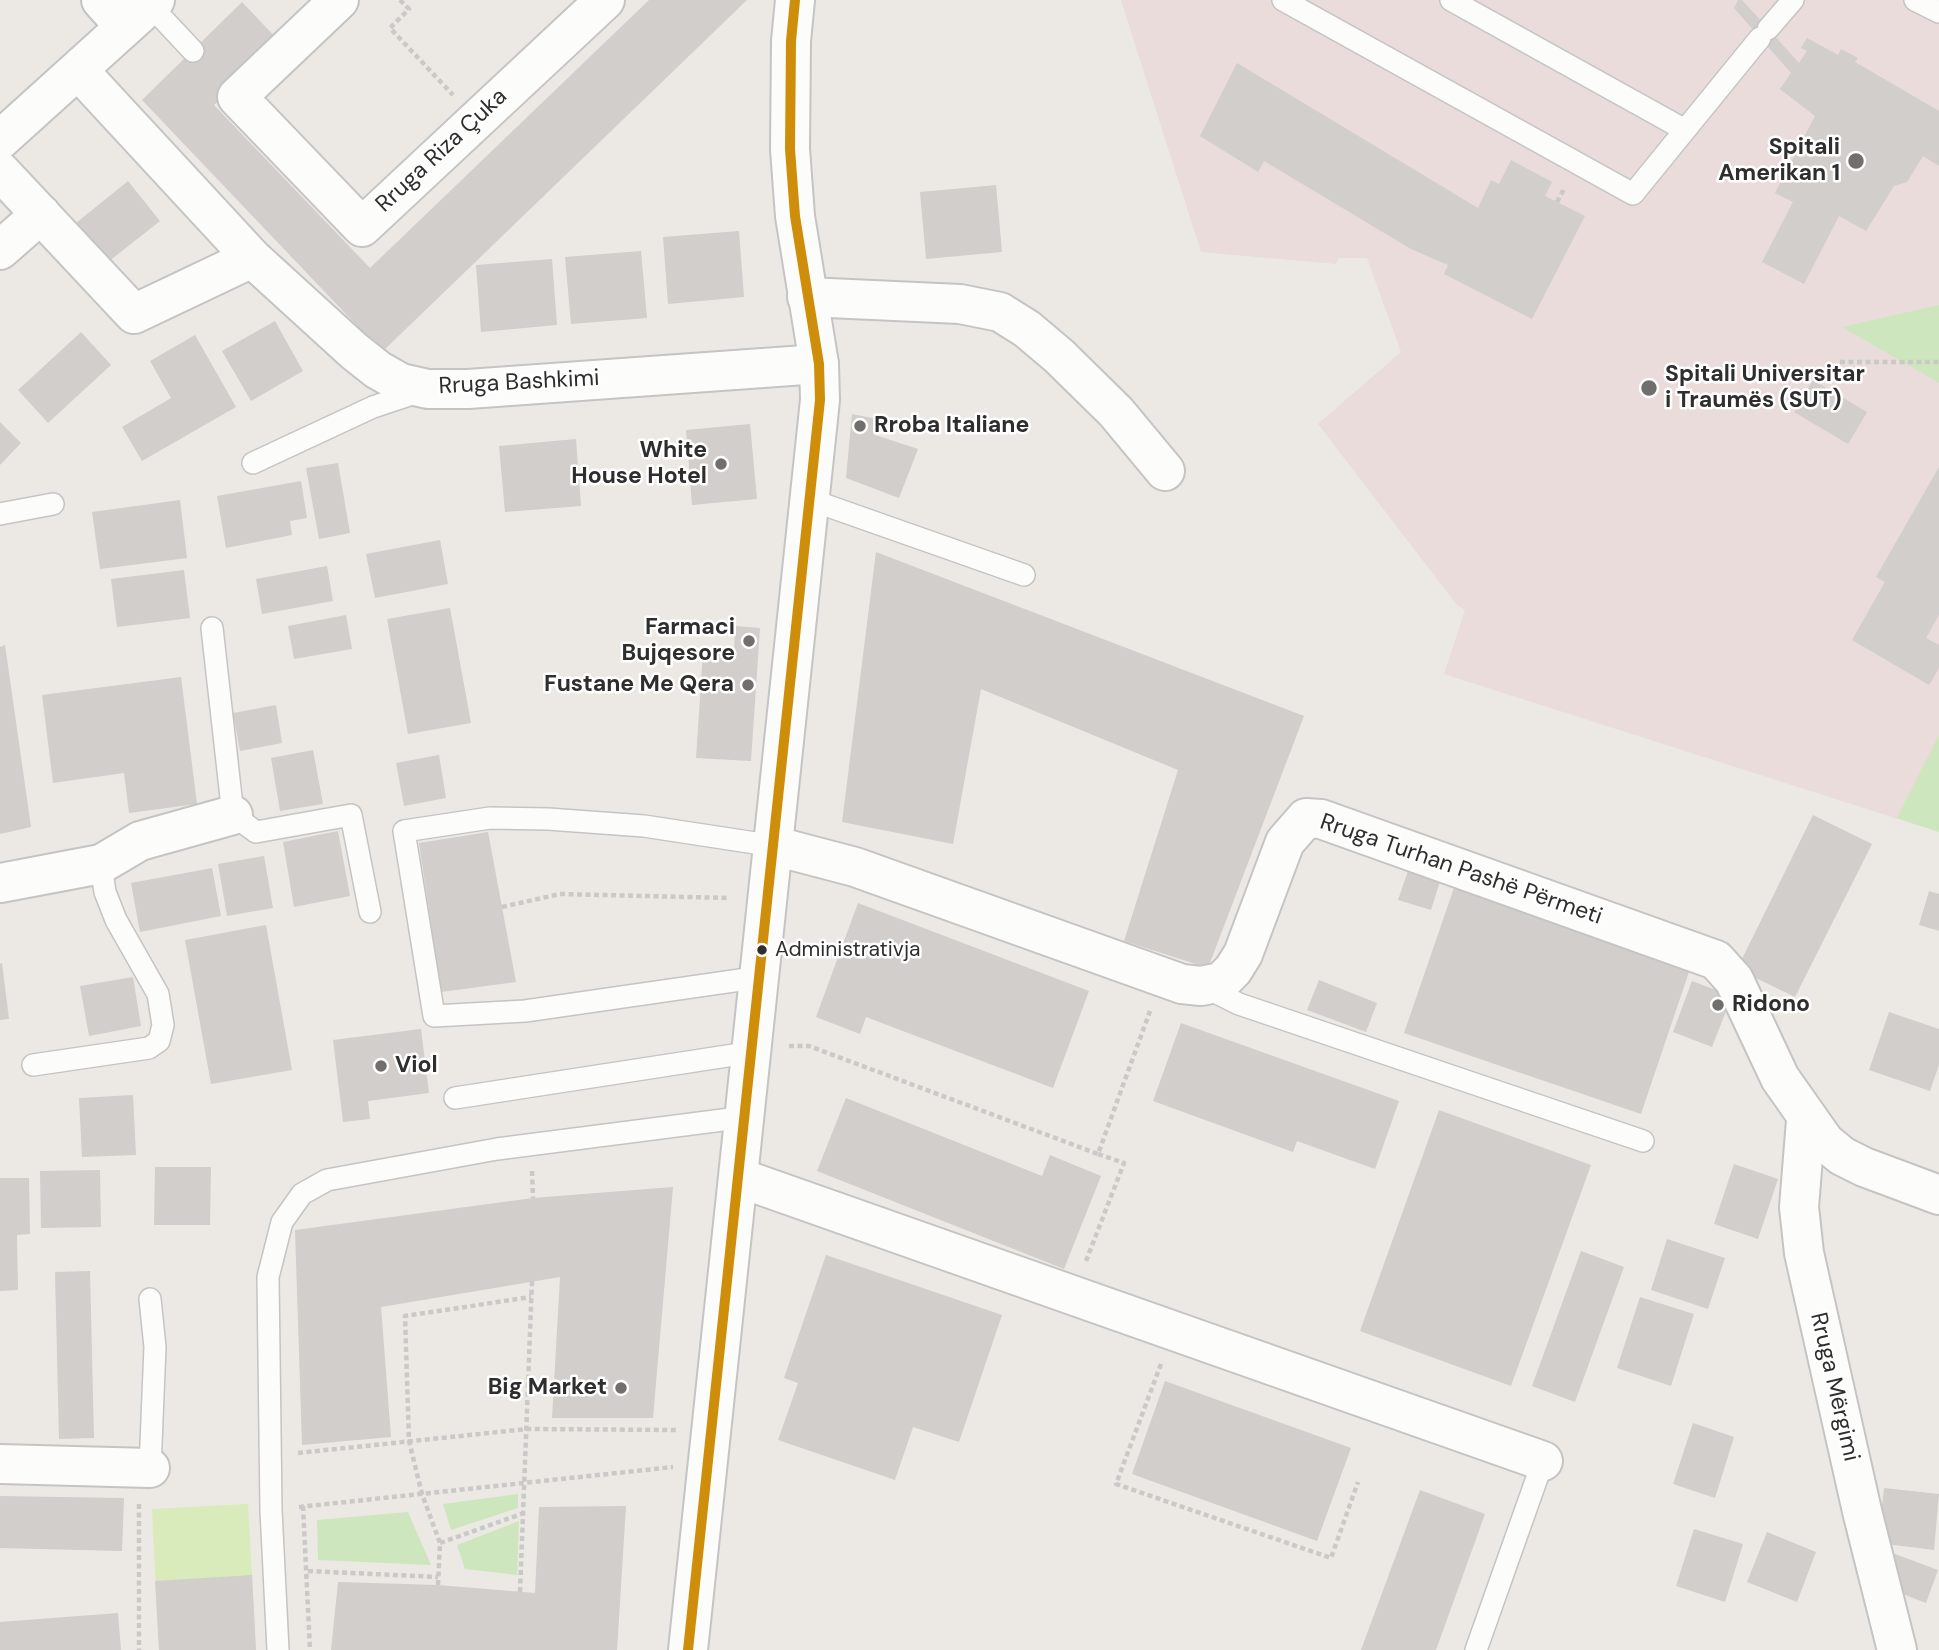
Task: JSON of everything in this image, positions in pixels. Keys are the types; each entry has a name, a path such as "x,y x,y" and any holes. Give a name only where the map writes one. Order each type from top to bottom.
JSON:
{"street":[{"name":"Rruga Riza Çuka","path":"339,0 233,93 362,227 605,0"},
{"path":"688,1650 754,1049 820,400 819,364 795,216 790,149 791,41 795,0"},
{"path":"0,140 78,70 133,8"},
{"name":"Rruga Bashkimi","path":"78,70 252,257 378,370 401,383 428,389 468,389 819,364"},
{"path":"0,171 134,314 252,257"},
{"path":"0,250 41,214"},
{"path":"807,298 960,304 1000,312 1027,329 1059,356 1116,412 1165,471"},
{"path":"0,883 101,863 140,841 233,815"},
{"name":"Rruga Turhan Pashë Përmeti","path":"1201,986 1221,982 1233,970 1243,954 1285,842 1306,818 1321,819 1716,961 1734,980 1780,1078 1806,1120 1825,1142 1842,1156 1939,1195"},
{"path":"775,846 855,867 1182,984 1201,986"},
{"name":"Rruga Mërgimi","path":"1806,1120 1799,1207 1804,1253 1862,1511 1897,1650"},
{"path":"740,1178 1543,1461"},
{"path":"0,1464 144,1468"}],"lane":[{"path":"1283,0 1633,194 1793,0"},
{"path":"1451,0 1685,130"},
{"path":"1914,0 1939,12"},
{"path":"133,8 192,51"},
{"path":"253,463 373,407 428,389"},
{"path":"811,500 1024,575"},
{"path":"0,514 54,504"},
{"path":"212,628 233,815 256,832 351,815 370,912"},
{"path":"761,977 525,1011 434,1016 404,831 490,818 548,819 644,826 775,846"},
{"path":"33,1065 149,1048 159,1041 163,1025 158,994 116,920 105,892 101,863"},
{"path":"1201,986 1239,1004 1643,1141"},
{"path":"455,1098 754,1049"},
{"path":"278,1650 271,1510 268,1277 282,1222 302,1194 327,1180 497,1149 746,1117"},
{"path":"144,1468 155,1347 150,1299"},
{"path":"1476,1650 1543,1461"}],"path":[{"path":"400,0 409,9 390,28 460,104 483,83 498,98"},
{"path":"1840,362 1939,362"},
{"path":"502,907 560,894 769,900"},
{"path":"1098,1154 1162,977"},
{"path":"754,1049 809,1046 1124,1163 1073,1296"},
{"path":"520,1592 532,1281"},
{"path":"439,1585 440,1543 422,1494 409,1441 405,1316 531,1297"},
{"path":"1173,1331 1116,1484 1331,1558 1358,1482"},
{"path":"270,1455 527,1429 710,1447"},
{"path":"271,1510 525,1484 710,1447"},
{"path":"139,1650 144,1468"},
{"path":"303,1506 310,1650"},
{"path":"440,1543 525,1513"},
{"path":"308,1571 438,1577"}],"shaded area":[{"name":"Spitali Universitar i Traumës (SUT)","path":"1121,0 1939,0 1939,832 1444,674 1465,610 1457,605 1318,424 1401,352 1367,258 1339,258 1336,264 1201,252"}],"green space":[{"path":"1939,305 1939,383 1842,327"},
{"path":"1939,735 1939,832 1897,818"},
{"path":"518,1494 518,1508 451,1530 443,1504"},
{"path":"248,1504 256,1650 159,1650 152,1509"},
{"path":"408,1512 431,1565 318,1560 317,1520"},
{"path":"519,1521 517,1575 465,1569 457,1545"}],"building":[{"path":"649,0 747,0 382,352 142,100 242,2 280,42 214,105 370,268"},
{"name":"Spitali Amerikan 1","path":"1738,0 1742,0 1799,63 1807,51 1801,48 1807,38 1838,55 1841,49 1858,58 1855,62 1939,111 1939,166 1923,156 1907,182 1894,186 1866,231 1839,216 1804,284 1762,262 1793,202 1775,193 1815,116 1780,89 1791,73 1734,8"},
{"path":"1237,63 1478,208 1491,180 1499,184 1511,160 1552,182 1545,196 1585,216 1532,319 1444,274 1448,265 1411,249 1264,161 1258,172 1200,136"},
{"path":"128,181 160,221 108,262 76,223"},
{"path":"996,185 1002,252 926,259 920,192"},
{"path":"739,231 744,297 668,304 663,237"},
{"path":"641,251 647,318 571,324 565,257"},
{"path":"552,259 557,325 481,332 476,265"},
{"path":"275,321 303,371 251,401 222,351"},
{"path":"81,332 111,365 48,423 18,390"},
{"path":"195,335 236,407 142,461 122,427 171,398 150,361"},
{"path":"1813,380 1867,412 1848,444 1794,412"},
{"path":"852,414 877,419 875,435 918,449 899,498 846,478"},
{"path":"0,422 21,443 0,465"},
{"name":"White House Hotel","path":"750,424 757,499 692,505 686,430"},
{"path":"576,439 581,506 505,512 499,446"},
{"path":"338,463 350,533 319,539 306,468"},
{"path":"1939,467 1939,615 1926,638 1939,645 1939,668 1929,685 1852,640 1885,582 1876,577"},
{"path":"301,481 307,518 290,521 292,535 226,548 217,496"},
{"path":"180,500 187,558 100,569 92,512"},
{"path":"440,540 448,584 375,598 366,554"},
{"path":"876,552 1304,716 1208,968 1124,941 1178,770 981,689 953,844 842,822"},
{"path":"327,566 333,601 262,614 256,579"},
{"path":"184,570 190,618 117,627 111,579"},
{"path":"450,608 471,723 408,734 387,619"},
{"path":"346,615 352,649 294,659 288,626"},
{"path":"735,626 760,628 751,761 696,758 703,652 734,654"},
{"path":"5,645 31,827 0,834 0,647"},
{"path":"181,677 197,804 129,813 124,773 53,783 42,695"},
{"path":"276,705 282,743 240,751 233,713"},
{"path":"313,750 323,804 280,811 271,758"},
{"path":"439,755 446,798 404,806 396,763"},
{"path":"1813,815 1872,844 1795,997 1737,969"},
{"path":"338,831 350,896 294,907 283,842"},
{"path":"488,832 516,982 441,992 419,843"},
{"path":"264,856 273,908 227,916 218,864"},
{"path":"1410,865 1442,875 1431,910 1398,900"},
{"path":"212,868 221,916 140,932 131,883"},
{"path":"1457,879 1693,960 1641,1114 1404,1033"},
{"path":"1929,891 1939,894 1939,931 1919,925"},
{"path":"858,903 1089,991 1053,1088 866,1017 860,1034 816,1017"},
{"path":"266,925 292,1070 211,1084 185,940"},
{"path":"2,963 9,1019 0,1020 0,964"},
{"path":"133,977 141,1026 89,1036 80,986"},
{"path":"1319,980 1377,1003 1366,1032 1307,1010"},
{"path":"1692,981 1732,996 1712,1047 1673,1032"},
{"path":"1889,1012 1939,1029 1939,1065 1930,1091 1869,1070"},
{"path":"1181,1023 1399,1101 1375,1169 1297,1141 1293,1152 1153,1101"},
{"name":"Viol","path":"421,1029 429,1093 368,1101 370,1119 343,1122 333,1040"},
{"path":"133,1095 136,1155 82,1157 79,1098"},
{"path":"846,1098 1042,1176 1050,1155 1101,1176 1064,1269 817,1171"},
{"path":"1439,1110 1591,1165 1511,1386 1360,1331"},
{"path":"1734,1164 1778,1179 1758,1239 1714,1224"},
{"path":"155,1167 211,1167 210,1225 154,1225"},
{"path":"100,1170 101,1227 41,1228 40,1171"},
{"path":"0,1178 29,1178 30,1234 17,1235 18,1290 0,1291"},
{"path":"673,1187 653,1418 552,1418 560,1277 381,1307 391,1437 302,1445 295,1230 533,1198"},
{"path":"1667,1239 1725,1258 1708,1309 1651,1290"},
{"path":"1581,1251 1624,1267 1575,1402 1532,1386"},
{"path":"826,1255 1002,1315 959,1442 913,1427 895,1480 778,1440 798,1383 784,1378"},
{"path":"90,1271 94,1438 59,1439 55,1272"},
{"path":"1640,1297 1694,1314 1671,1386 1617,1368"},
{"path":"1165,1381 1351,1448 1317,1541 1132,1474"},
{"path":"1693,1423 1734,1437 1715,1498 1673,1484"},
{"path":"1884,1488 1939,1494 1934,1550 1878,1543"},
{"path":"1420,1490 1485,1514 1436,1650 1361,1650"},
{"path":"0,1496 124,1498 122,1551 0,1548"},
{"path":"626,1506 617,1650 331,1650 338,1582 438,1585 535,1593 539,1507"},
{"path":"1694,1529 1743,1544 1725,1602 1676,1586"},
{"path":"1767,1532 1816,1552 1797,1602 1747,1582"},
{"path":"1895,1554 1938,1570 1926,1603 1882,1586"},
{"path":"252,1575 256,1650 159,1650 155,1581"},
{"path":"118,1613 121,1650 0,1650 0,1622"}],"transit line":[{"path":"688,1650 820,400 819,364 795,216 790,149 791,41 795,0"}],"place":[{"name":"Spitali Amerikan 1","path":"1856,161"},
{"name":"Spitali Universitar i Traumës (SUT)","path":"1649,388"},
{"name":"Rroba Italiane","path":"860,426"},
{"name":"White House Hotel","path":"721,464"},
{"name":"Farmaci Bujqesore","path":"749,641"},
{"name":"Fustane Me Qera","path":"748,685"},
{"name":"Administrativja","path":"762,950"},
{"name":"Ridono","path":"1718,1005"},
{"name":"Viol","path":"381,1066"},
{"name":"Big Market","path":"621,1388"}]}
